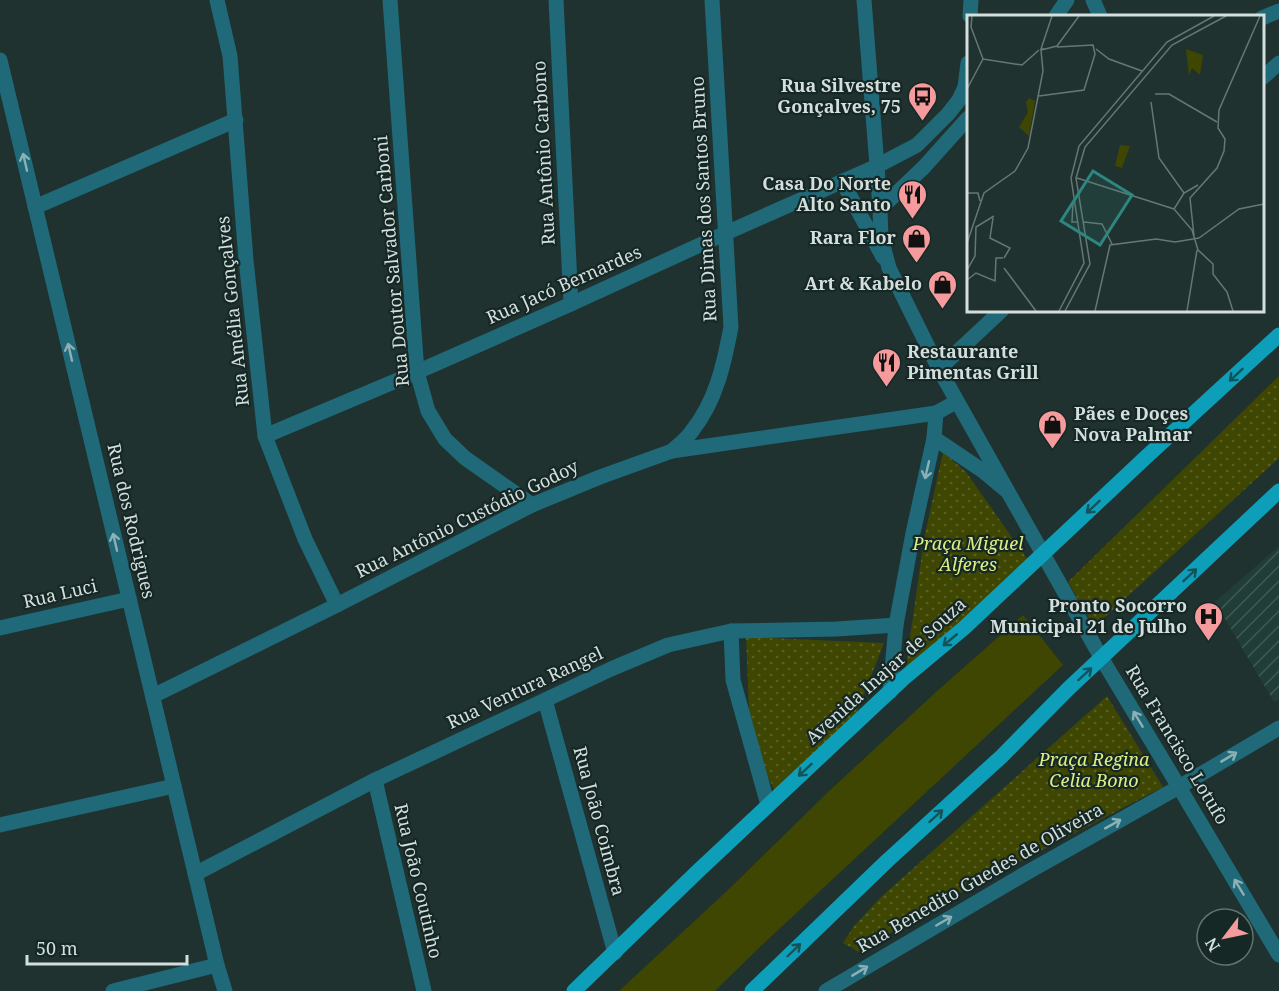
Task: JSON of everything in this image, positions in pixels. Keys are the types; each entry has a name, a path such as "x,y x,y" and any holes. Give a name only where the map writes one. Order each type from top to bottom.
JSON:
{"main road":[{"name":"Avenida Inajar de Souza","path":"574,991 904,678 964,628 1279,335"},
{"path":"752,991 1279,491"}],"street":[{"name":"Rua Amélia Gonçalves","path":"217,0 230,56 246,260 265,436 305,539 337,605"},
{"name":"Rua Doutor Salvador Carboni","path":"390,0 417,372 428,411 445,439 465,458 532,505"},
{"name":"Rua Antônio Carbono","path":"556,0 571,303"},
{"name":"Rua Dimas dos Santos Bruno","path":"672,451 692,432 710,403 724,362 731,327 712,0"},
{"path":"864,0 878,166 881,238 889,268"},
{"path":"970,15 971,0"},
{"path":"1057,15 1067,0"},
{"path":"1093,0 1100,15"},
{"path":"1264,18 1279,11"},
{"name":"Rua dos Rodrigues","path":"0,60 225,991"},
{"path":"1264,77 1279,63"},
{"name":"Rua Jacó Bernardes","path":"265,436 417,372 878,166 917,145 948,114 959,100 967,75"},
{"path":"35,207 236,120"},
{"path":"880,209 924,167 967,120"},
{"path":"842,181 889,268"},
{"name":"Rua Francisco Lotufo","path":"889,268 956,402 1102,659 1279,955"},
{"path":"939,369 1000,312"},
{"name":"Rua Antônio Custódio Godoy","path":"153,696 532,505 600,477 672,451 936,413 956,402"},
{"path":"890,692 896,625 934,438 936,413"},
{"path":"934,438 983,471 1009,493"},
{"name":"Rua Luci","path":"0,628 129,598"},
{"name":"Rua Ventura Rangel","path":"195,874 375,780 611,669 668,645 731,631 837,629 896,625"},
{"path":"731,631 733,680 768,805"},
{"name":"Rua João Coimbra","path":"545,700 615,952"},
{"name":"Rua Benedito Guedes de Oliveira","path":"826,991 1279,728"},
{"name":"Rua João Coutinho","path":"375,780 424,991"},
{"path":"0,825 174,786"},
{"path":"113,991 217,965"}],"shaded area":[{"path":"1279,546 1279,699 1274,702 1215,602"}],"green space":[{"path":"1279,376 1279,458 1094,627 1068,582"},
{"name":"Praça Miguel Alferes","path":"943,452 966,472 1030,563 905,673 924,539"},
{"path":"1023,615 1063,665 715,991 619,991 729,889 827,793"},
{"path":"746,637 884,643 855,717 775,791 766,773 749,710"},
{"name":"Praça Regina Celia Bono","path":"1107,696 1163,787 937,905 859,952 843,943 854,926 881,897"}],"place":[{"name":"Rua Silvestre Gonçalves, 75","path":"922,122"},
{"name":"Casa Do Norte Alto Santo","path":"912,220"},
{"name":"Rara Flor","path":"917,264"},
{"name":"Art & Kabelo","path":"943,310"},
{"name":"Restaurante Pimentas Grill","path":"886,388"},
{"name":"Pães e Doçes Nova Palmar","path":"1053,450"},
{"name":"Pronto Socorro Municipal 21 de Julho","path":"1208,642"}]}
